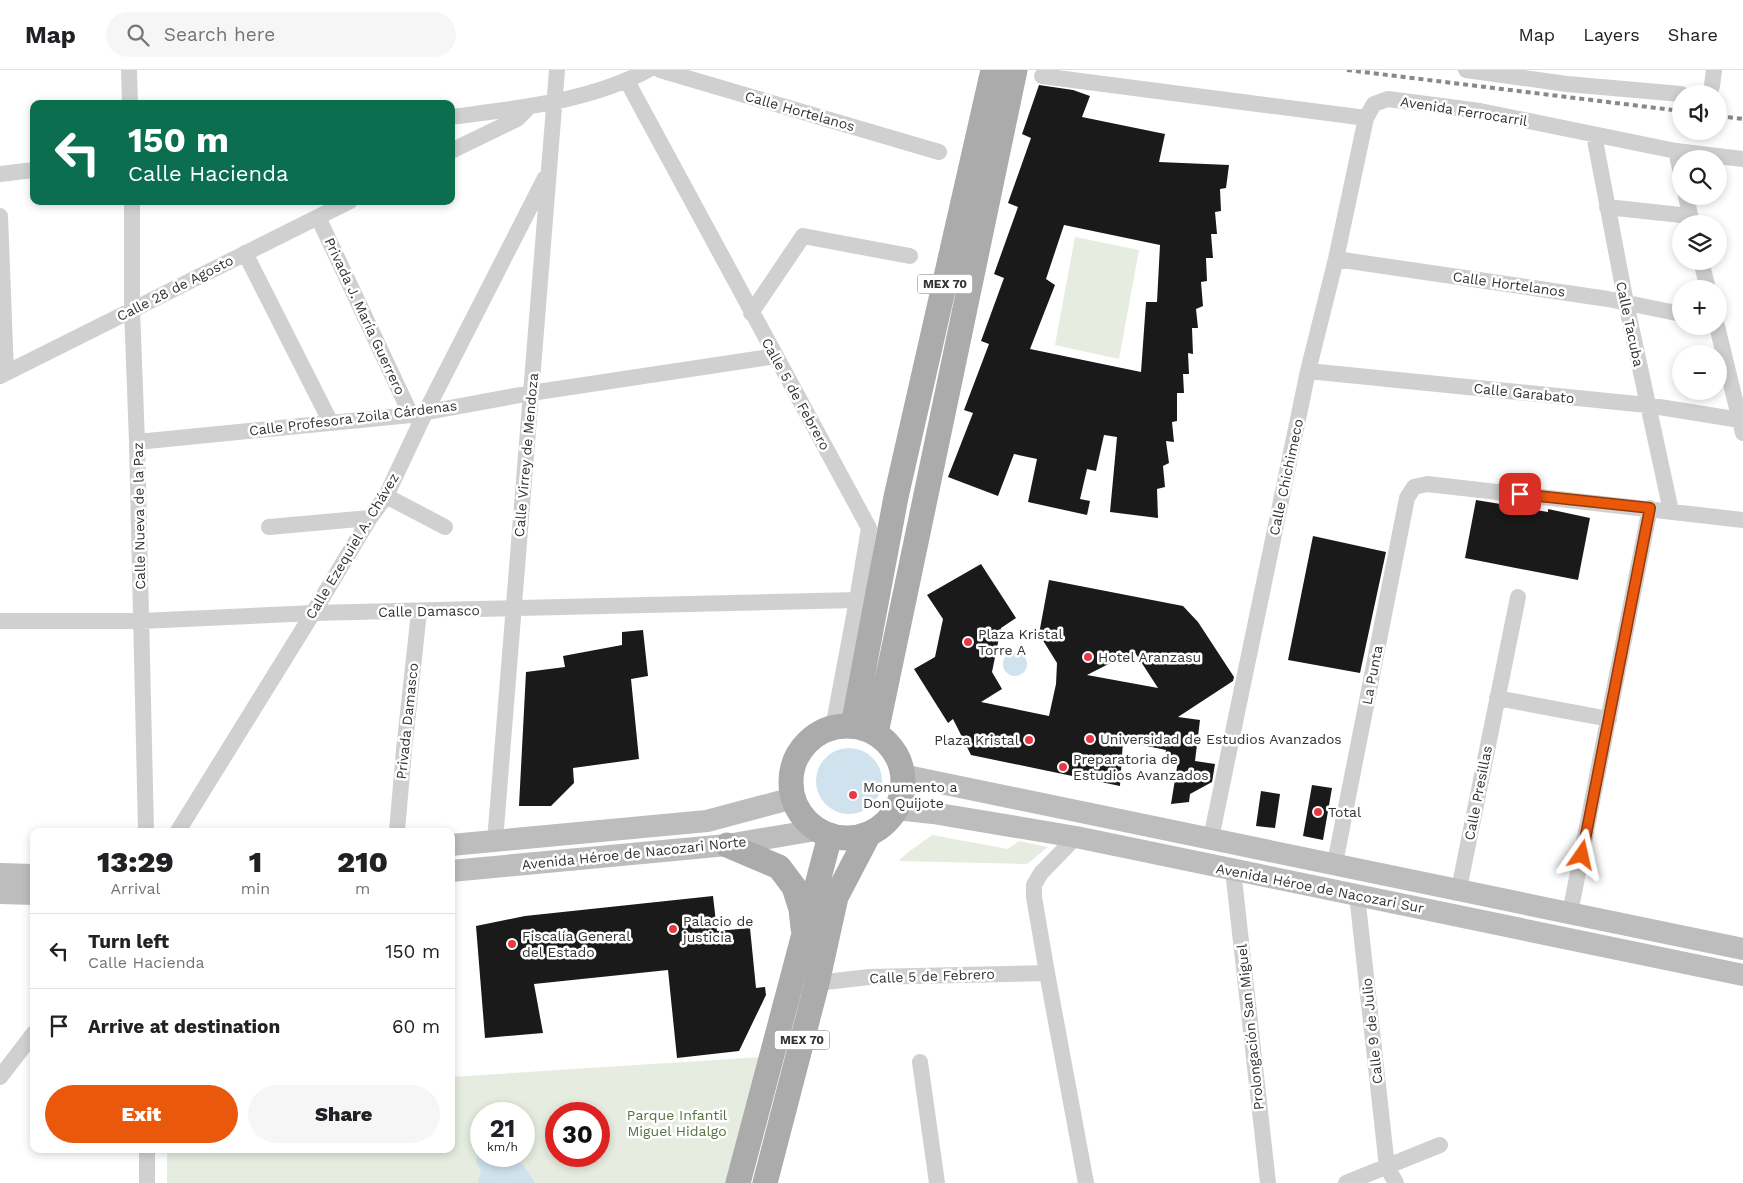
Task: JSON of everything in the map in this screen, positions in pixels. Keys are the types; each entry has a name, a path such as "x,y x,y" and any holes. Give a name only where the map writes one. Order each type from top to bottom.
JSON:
{"main road":[{"name":"MEX 70","path":"854,729 896,497 993,70"},
{"name":"MEX 70","path":"854,729 1015,70"},
{"name":"MEX 70","path":"764,1183 817,983 836,896 869,834 885,823 896,809 902,790 902,775 896,754 885,740 854,729"},
{"path":"854,729 814,736 797,755 790,776 792,798 803,818 823,833 851,838 869,834"},
{"name":"Avenida Héroe de Nacozari Sur","path":"902,775 1335,863 1743,949"},
{"name":"Avenida Héroe de Nacozari Norte","path":"455,845 707,821 792,798"},
{"name":"Avenida Héroe de Nacozari Sur","path":"896,809 932,813 1076,837 1743,975"},
{"name":"MEX 70","path":"738,1183 803,933 823,833"},
{"name":"Avenida Héroe de Nacozari Norte","path":"455,871 726,845 823,833"},
{"path":"726,845 779,867 794,887 801,909 803,933"},
{"path":"0,874 30,875"},
{"path":"0,893 30,894"}],"street":[{"path":"129,70 130,100"},
{"name":"Calle Virrey de Mendoza","path":"495,841 557,70"},
{"path":"455,116 554,102 627,81 648,70"},
{"name":"Calle Hortelanos","path":"660,70 940,152"},
{"path":"1466,70 1568,77 1672,93"},
{"path":"1712,85 1714,70"},
{"path":"1042,76 1366,118"},
{"name":"Calle 5 de Febrero","path":"627,81 869,528 857,600 854,729"},
{"name":"Avenida Ferrocarril","path":"1366,118 1374,104 1388,99 1480,111 1672,150"},
{"path":"455,149 517,119 530,106"},
{"name":"Calle Chichimeco","path":"1211,838 1308,371 1336,259 1366,118"},
{"name":"Calle Tacuba","path":"1594,135 1626,303 1671,511"},
{"name":"Avenida Ferrocarril","path":"1727,157 1743,159"},
{"path":"0,174 30,170"},
{"name":"Calle Ezequiel A. Chávez","path":"180,828 370,518 386,496 418,414 549,171"},
{"name":"Calle Nueva de la Paz","path":"132,205 132,309 138,442 146,828"},
{"name":"Calle 28 de Agosto","path":"3,374 342,205"},
{"path":"1607,207 1672,217"},
{"path":"0,216 3,374"},
{"name":"Privada J. María Guerrero","path":"318,217 418,414"},
{"path":"751,313 803,236 910,256"},
{"path":"245,253 331,423"},
{"name":"Calle Hortelanos","path":"1336,259 1598,298 1672,312"},
{"path":"1719,335 1741,426"},
{"name":"Calle Profesora Zoila Cárdenas","path":"138,442 418,414 531,393 776,356"},
{"name":"Calle Garabato","path":"1308,371 1647,405 1741,426"},
{"name":"La Punta","path":"1335,863 1407,498 1414,487 1427,484 1650,508"},
{"path":"386,496 445,527"},
{"path":"1570,913 1650,508 1743,520"},
{"path":"269,527 370,518"},
{"name":"Calle Presillas","path":"1459,889 1518,597"},
{"name":"Calle Damasco","path":"0,621 141,621 313,613 419,612 857,600"},
{"name":"Privada Damasco","path":"397,828 419,612"},
{"path":"1497,698 1608,719"},
{"path":"1076,837 1041,873 1034,885 1034,897 1086,1183"},
{"name":"Prolongación San Miguel","path":"1233,870 1268,1183"},
{"name":"Calle 9 de Julio","path":"1357,895 1387,1167"},
{"name":"Calle 5 de Febrero","path":"817,983 870,978 1047,973"},
{"path":"0,1077 30,1038"},
{"path":"920,1062 937,1183"},
{"path":"1346,1183 1440,1145"},
{"path":"147,1153 147,1183"},
{"path":"1387,1167 1396,1183"}],"green space":[{"path":"1075,237 1139,250 1119,359 1055,345"},
{"path":"932,835 1008,849 1019,841 1048,847 1027,864 899,861 909,851"},
{"name":"Parque Infantil Miguel Hidalgo","path":"761,1057 726,1183 167,1183 167,1153 455,1153 455,1077"}],"water":[{"path":"1015,652 1020,653 1026,659 1026,669 1020,675 1015,676 1010,675 1004,669 1003,664 1004,659 1010,653"},
{"path":"849,748 862,751 872,758 879,768 882,781 879,794 872,804 862,811 849,814 836,811 826,804 819,794 816,781 819,768 826,758 836,751"},
{"path":"479,1167 524,1167 535,1183 478,1183 481,1172"}],"building":[{"path":"1039,85 1073,90 1090,96 1082,117 1165,134 1159,162 1229,165 1226,188 1220,189 1221,211 1215,212 1217,234 1211,234 1213,258 1206,258 1207,281 1201,282 1203,306 1196,309 1198,328 1192,328 1193,354 1188,353 1189,374 1183,374 1184,393 1177,393 1177,421 1172,422 1174,442 1166,441 1169,463 1163,466 1165,487 1157,489 1158,518 1110,512 1117,437 1104,435 1096,471 1087,469 1080,499 1090,501 1087,515 1028,502 1037,459 1014,454 998,496 948,477 973,413 964,410 989,344 981,341 1004,278 994,274 1018,207 1008,203 1031,138 1022,134","holes":["1064,225 1160,245 1157,302 1146,302 1141,372 1030,349 1055,285 1046,279"]},
{"path":"1476,500 1548,512 1548,509 1590,518 1578,580 1465,558"},
{"path":"1313,536 1386,552 1360,673 1288,660"},
{"path":"981,564 1016,618 1001,628 992,672 1002,689 981,702 1049,716 1056,684 1057,663 1039,634 1049,580 1183,606 1198,622 1234,677 1233,681 1178,717 1200,720 1195,761 1215,764 1212,782 1190,794 1189,802 1171,804 1178,761 1164,760 1166,750 1123,741 1120,786 971,755 953,719 948,723 914,669 935,657 943,619 927,595","holes":["1134,651 1158,688 1087,675"]},
{"path":"643,630 648,676 631,679 639,759 573,768 574,783 551,806 519,806 526,672 565,667 563,656 622,645 622,632"},
{"name":"Total","path":"1312,785 1332,788 1323,840 1303,836"},
{"path":"1261,791 1280,794 1275,828 1256,826"},
{"path":"713,896 717,931 750,928 756,988 765,987 766,995 739,1051 677,1058 668,970 534,984 543,1033 485,1038 476,926 525,916"}],"railway":[{"path":"1347,70 1672,110"},
{"path":"1727,117 1743,119"}],"place":[{"name":"Plaza Kristal Torre A","path":"968,642"},
{"name":"Hotel Aranzasu","path":"1088,657"},
{"name":"Universidad de Estudios Avanzados","path":"1090,739"},
{"name":"Plaza Kristal","path":"1029,740"},
{"name":"Preparatoria de Estudios Avanzados","path":"1063,767"},
{"name":"Monumento a Don Quijote","path":"853,795"},
{"name":"Total","path":"1318,812"},
{"name":"Palacio de justicia","path":"673,929"},
{"name":"Fiscalía General del Estado","path":"512,944"}],"route":[{"path":"1520,494 1650,508 1582,855"}]}
